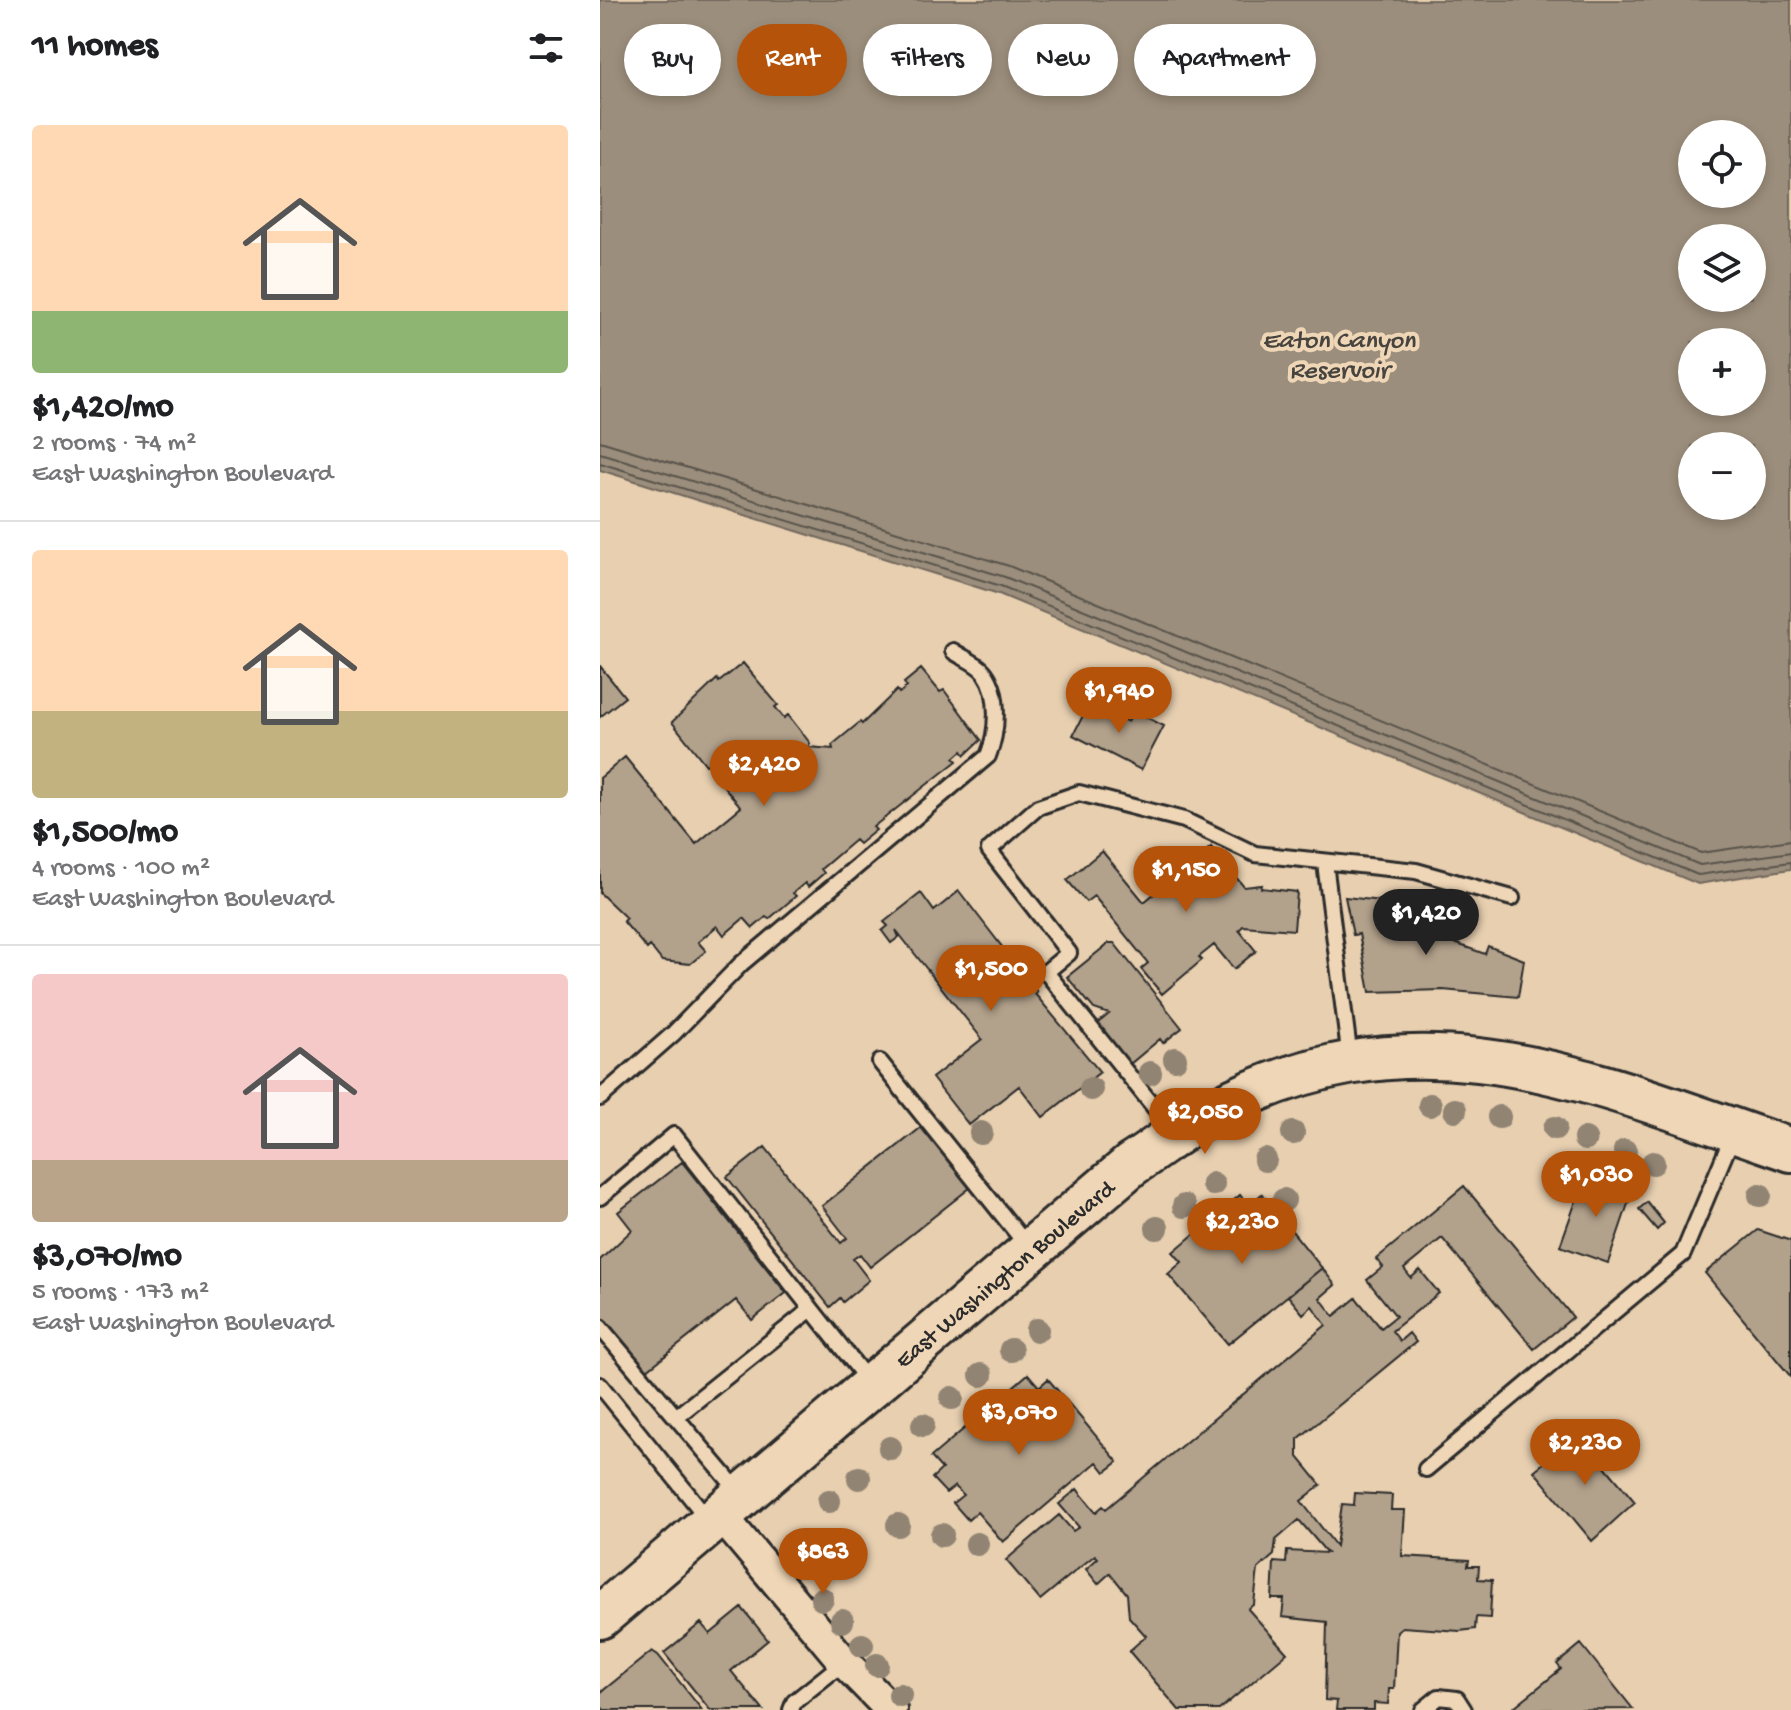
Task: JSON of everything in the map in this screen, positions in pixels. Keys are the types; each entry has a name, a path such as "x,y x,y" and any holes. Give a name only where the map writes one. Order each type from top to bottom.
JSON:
{"main road":[{"name":"East Washington Boulevard","path":"600,1617 1131,1165 1217,1109 1302,1074 1379,1057 1472,1056 1584,1079 1791,1150"}],"street":[{"path":"724,1511 844,1662 891,1710"}],"lane":[{"path":"600,1098 673,1034 741,964 988,756 995,739 994,691 985,672 953,651"},
{"path":"1177,1135 1046,972 1069,953 989,850 1038,807 1079,793 1184,820 1255,854 1416,871 1512,898"},
{"path":"1325,863 1350,1064"},
{"path":"880,1062 1031,1250"},
{"path":"1426,1469 1683,1254 1735,1130"},
{"path":"600,1197 674,1135 872,1385"},
{"path":"676,1417 810,1310"},
{"path":"600,1327 676,1417 724,1511"},
{"path":"600,1385 724,1511"},
{"path":"791,1710 794,1702 844,1662"},
{"path":"1423,1710 1439,1697 1457,1699 1464,1710"}],"water":[{"name":"Eaton Canyon Reservoir","path":"600,0 1791,0 1791,869 1698,884 999,594 600,470"}],"building":[{"path":"743,663 778,705 775,707 784,718 788,715 810,743 808,747 833,749 832,745 860,722 862,724 897,690 899,693 907,687 904,683 921,669 940,692 944,690 981,740 965,755 962,751 954,758 957,761 873,827 876,830 859,844 855,840 821,869 824,873 808,887 805,883 793,893 796,896 769,919 766,917 753,928 744,918 724,935 717,926 698,942 706,951 690,964 662,961 650,946 647,949 623,921 626,918 600,893 600,778 625,757 696,844 741,807 715,776 719,773 710,763 706,765 672,722 717,679 719,682"},
{"path":"600,666 625,697 600,717"},
{"path":"1090,702 1128,722 1134,711 1164,726 1141,770 1073,735"},
{"path":"1211,847 1244,887 1262,885 1261,888 1297,892 1294,930 1243,926 1239,930 1256,951 1234,969 1214,945 1199,957 1202,960 1162,994 1141,969 1148,963 1094,896 1086,902 1067,880 1102,851 1144,902"},
{"path":"959,891 1037,992 1035,994 1100,1072 1043,1117 1019,1086 969,1125 932,1078 982,1039 896,930 899,937 891,943 882,931 888,926 884,922 921,893 934,911"},
{"path":"1345,897 1401,903 1397,914 1406,918 1404,925 1485,954 1488,946 1524,960 1518,997 1443,990 1370,992 1359,934 1353,935"},
{"path":"1109,943 1114,943 1182,1028 1163,1043 1160,1039 1130,1064 1097,1024 1109,1014 1094,1009 1067,977"},
{"path":"923,1126 971,1187 870,1267 860,1254 853,1259 869,1280 843,1302 840,1298 830,1307 727,1177 765,1147 841,1243 847,1238 822,1206"},
{"path":"682,1162 786,1293 752,1320 736,1300 642,1374 600,1321 600,1260 632,1230 618,1212"},
{"path":"1585,1176 1632,1192 1608,1263 1560,1246"},
{"path":"1464,1186 1573,1317 1534,1349 1442,1238 1404,1269 1411,1278 1420,1270 1439,1293 1392,1331 1400,1341 1409,1333 1416,1342 1298,1439 1298,1457 1321,1485 1301,1501 1336,1546 1342,1504 1354,1505 1355,1493 1392,1495 1391,1510 1405,1510 1402,1556 1469,1560 1468,1566 1479,1566 1478,1579 1492,1580 1490,1618 1476,1617 1475,1629 1460,1631 1402,1627 1397,1631 1394,1689 1389,1689 1388,1704 1374,1703 1374,1710 1336,1710 1337,1701 1325,1700 1327,1622 1282,1617 1284,1599 1272,1599 1274,1562 1286,1563 1287,1551 1327,1553 1299,1520 1276,1540 1274,1555 1258,1569 1254,1604 1248,1609 1287,1653 1219,1710 1179,1710 1129,1651 1146,1636 1129,1617 1127,1594 1110,1573 1098,1584 1086,1569 1098,1558 1095,1555 1040,1600 1006,1560 1059,1515 1073,1531 1079,1527 1059,1504 1077,1489 1096,1512 1103,1506 1106,1509 1326,1325 1312,1306 1303,1314 1288,1296 1322,1268 1335,1285 1320,1298 1334,1316 1356,1298 1381,1328 1396,1316 1367,1280 1383,1267 1376,1259"},
{"path":"1262,1194 1322,1268 1228,1344 1168,1274 1182,1262 1173,1252 1240,1195 1248,1205"},
{"path":"1647,1202 1664,1223 1657,1230 1639,1209"},
{"path":"1758,1230 1791,1241 1791,1377 1705,1273"},
{"path":"1028,1374 1039,1387 1048,1379 1118,1462 1105,1472 1097,1462 1003,1542 977,1512 968,1520 953,1503 963,1495 955,1486 946,1493 932,1478 942,1469 931,1457"},
{"path":"1578,1434 1635,1502 1592,1541 1534,1471"},
{"path":"742,1608 768,1640 731,1671 763,1710 710,1710 664,1653 701,1623 710,1634"},
{"path":"1581,1644 1633,1709 1516,1710 1514,1707 1561,1669 1557,1664"},
{"path":"652,1651 702,1710 604,1710 600,1705 600,1693"}]}
